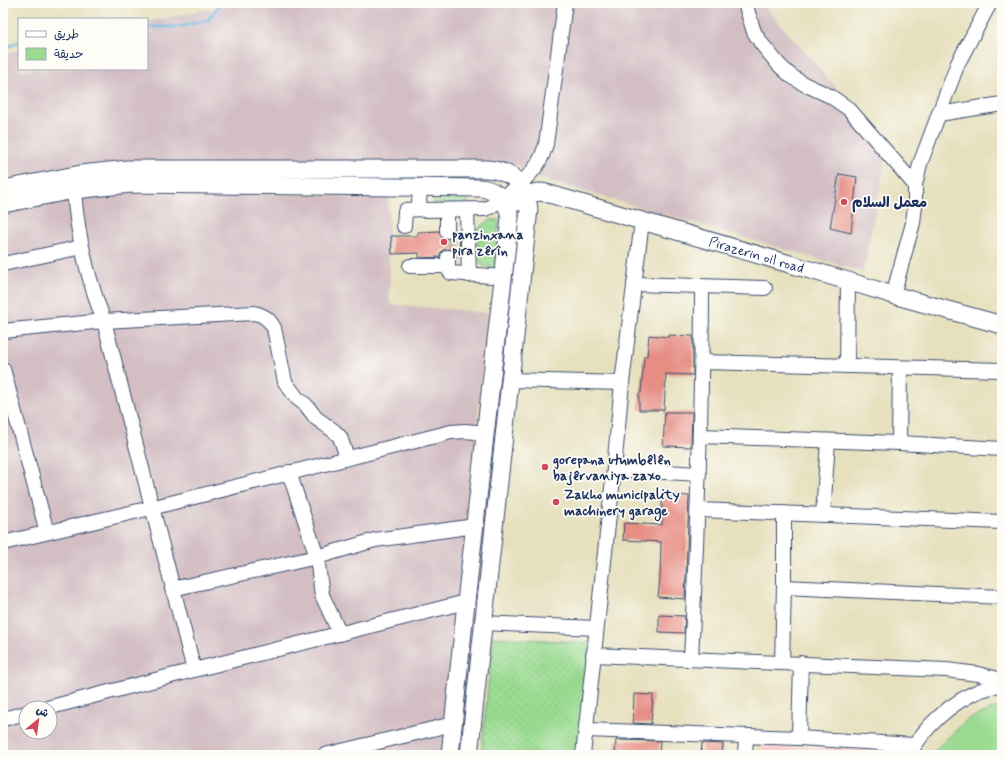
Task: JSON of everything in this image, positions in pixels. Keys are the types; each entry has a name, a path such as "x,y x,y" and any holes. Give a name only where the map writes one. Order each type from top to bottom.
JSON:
{"main road":[{"path":"3,189 81,174 128,169 496,170 513,177 523,190 529,209 468,755"},
{"path":"3,204 74,190 131,184 481,188 489,189 505,203 510,218 450,755"},
{"name":"Pirazerin oil road","path":"505,203 523,190 542,192 893,295 995,323"}],"street":[{"path":"523,190 543,155 546,144 565,3"},
{"path":"745,3 754,32 760,43 779,65 791,76 830,96 849,109 915,185"},
{"path":"893,295 913,222 915,185 920,164 958,63 990,3"},
{"path":"940,114 1002,104"},
{"path":"420,187 419,204 421,209"},
{"path":"74,190 77,221 82,247 97,303 104,321 194,670"},
{"path":"404,226 406,210 488,209 505,203"},
{"path":"447,210 447,231"},
{"path":"467,210 469,275"},
{"path":"583,755 622,383 642,221"},
{"path":"3,264 82,247"},
{"path":"410,266 448,261 450,273 504,277"},
{"path":"847,366 848,281"},
{"path":"634,284 765,288"},
{"path":"691,658 698,510 702,362 702,287"},
{"path":"3,330 104,321 254,313 263,315 270,320 274,328 285,382 297,398 306,405 316,418 340,437 347,457"},
{"name":"Pirazerin oil road","path":"995,323 1002,336"},
{"path":"702,362 1002,370"},
{"path":"899,443 900,368"},
{"path":"3,370 47,532"},
{"path":"510,380 622,383"},
{"path":"3,543 151,508 450,432 465,430 486,433"},
{"path":"700,436 899,443 1002,449"},
{"path":"823,515 828,441"},
{"path":"614,470 699,474"},
{"path":"289,472 317,557 322,595 340,634"},
{"path":"698,510 1002,522"},
{"path":"782,662 784,513"},
{"path":"172,589 317,557 375,540 475,526"},
{"path":"784,587 1002,596"},
{"path":"58,705 466,602"},
{"path":"483,624 596,628"},
{"path":"593,655 946,670 978,674 1002,680"},
{"path":"799,738 802,663"},
{"path":"586,730 799,738 912,750 933,723 955,704 980,691 1002,684"},
{"path":"3,719 18,715"},
{"path":"325,755 453,724"},
{"path":"745,755 746,737"}],"shaded area":[{"path":"235,3 762,3 888,147 863,272 531,176 518,166 476,164 70,165 3,178 3,53 18,50 18,70 148,70 148,22"},
{"path":"91,189 388,197 390,304 488,313 445,755 3,755 3,211"},
{"path":"761,746 896,749 895,755 760,755"}],"green space":[{"path":"432,196 468,196 468,204 434,204"},
{"path":"490,220 499,220 495,268 483,266 476,256 479,228"},
{"path":"493,637 592,643 582,755 481,755"},
{"path":"1002,705 1002,755 932,755 935,750 967,720"}],"building":[{"name":"معمل السلام","path":"839,174 857,177 851,233 830,228"},
{"path":"439,231 442,238 447,239 454,236 456,231 459,231 460,257 456,257 455,252 448,249 443,250 440,253 440,257 419,258 419,253 392,254 391,236 418,236 418,232"},
{"path":"649,335 669,337 669,335 693,336 693,375 666,374 664,410 639,410 639,393 641,393 644,356 647,356"},
{"path":"665,412 692,412 691,447 663,446"},
{"path":"662,494 689,496 685,599 658,597 661,542 623,540 624,523 662,525"},
{"path":"659,615 685,616 684,633 659,632"},
{"path":"634,694 653,695 651,724 633,723"},
{"path":"616,740 660,741 659,755 615,755"},
{"path":"702,743 723,744 722,755 701,755"}],"waterway":[{"path":"148,27 179,27 208,20 221,3"},
{"path":"3,49 18,42"}],"tunnel":[{"path":"447,231 448,257"}],"place":[{"name":"معمل السلام","path":"844,202"},
{"name":"panzinxana pira zêrîn","path":"444,242"},
{"name":"gorepana utumbêlên bajêrvaniya zaxo","path":"545,467"},
{"name":"Zakho municipality machinery garage","path":"556,502"}]}
